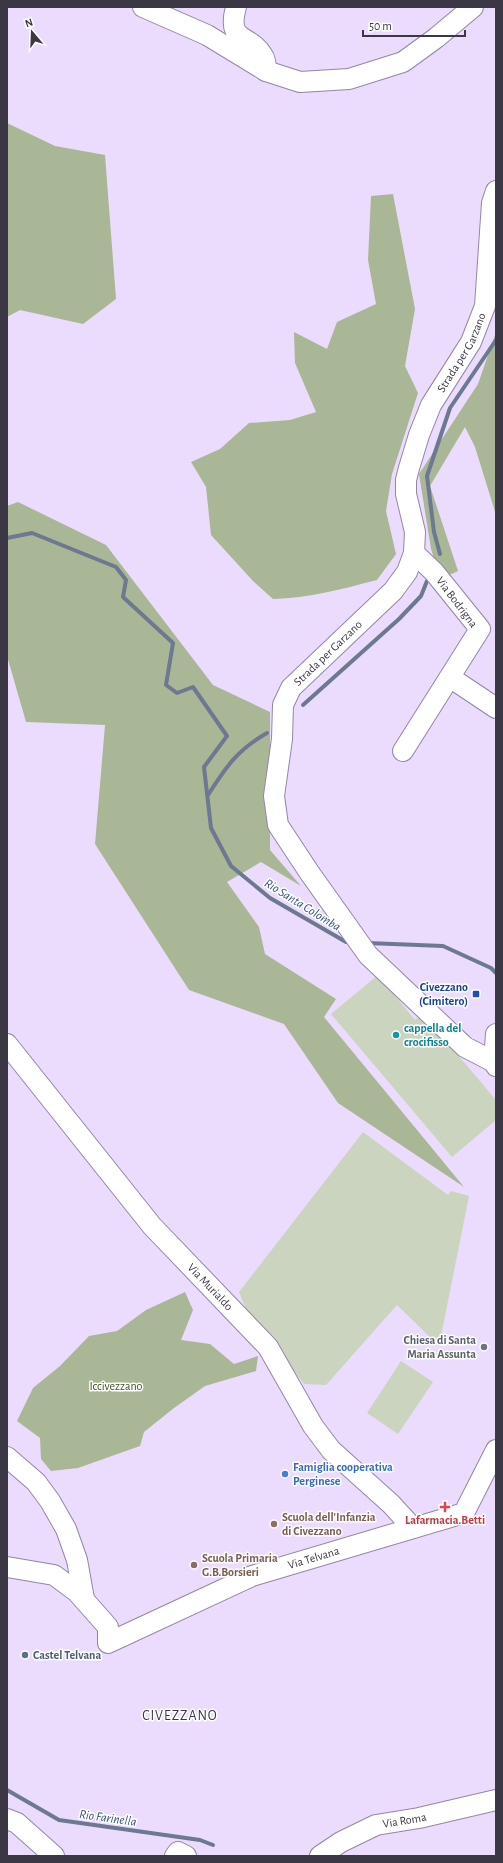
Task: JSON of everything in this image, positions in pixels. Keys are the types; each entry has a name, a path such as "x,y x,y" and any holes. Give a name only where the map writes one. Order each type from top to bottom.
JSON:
{"street":[{"path":"143,7 207,35 266,71 300,82 349,79 403,62 436,38 472,7"},
{"path":"236,7 233,25 234,30 258,49 264,57 266,71"},
{"name":"Strada per Garzano","path":"495,1064 465,1047 368,955 352,934 278,825 274,796 282,739 283,705 291,688 393,591 407,572 414,553 415,532 406,494 406,480 419,435 431,406 471,342 485,306 492,203 496,191"},
{"name":"Via Bodrigna","path":"404,751 451,678 480,629 434,572 414,553"},
{"path":"451,678 496,708"},
{"path":"495,1064 496,1034"},
{"name":"Via Murialdo","path":"7,1044 152,1226 268,1347 313,1426 331,1450 391,1504 412,1528"},
{"name":"Via Telvana","path":"7,1567 54,1575 84,1599 108,1627 108,1643 252,1576 464,1513 496,1450"},
{"path":"7,1457 36,1482 50,1501 66,1530 77,1560 84,1599"},
{"name":"Via Roma","path":"320,1856 341,1842 376,1825 419,1818 496,1800"},
{"path":"12,1821 54,1856"},
{"path":"175,1856 178,1852 186,1856"}],"green space":[{"path":"7,123 55,146 105,155 116,299 83,324 20,310 7,317"},
{"path":"393,194 415,309 405,366 418,393 392,474 386,511 396,554 377,580 312,595 273,599 253,581 211,535 206,487 191,462 220,449 249,423 290,420 316,412 295,363 294,332 327,349 337,322 376,304 368,260 371,196"},
{"path":"496,332 496,515 475,447 465,427 430,486 458,571 441,579 431,549 419,474 478,384"},
{"path":"18,502 106,545 213,685 270,712 270,850 301,886 261,862 227,882 259,927 265,954 336,999 324,1017 464,1187 338,1103 284,1024 189,990 95,844 105,725 26,722 7,656 7,506"},
{"path":"378,975 415,1020 423,1014 496,1100 496,1120 452,1157 331,1014"},
{"path":"363,1132 448,1195 451,1191 469,1196 439,1346 397,1305 326,1385 304,1384 248,1314 239,1292"},
{"name":"Iccivezzano","path":"185,1292 193,1310 181,1340 210,1344 234,1364 258,1356 256,1371 205,1386 144,1432 140,1446 78,1468 51,1471 41,1459 40,1438 17,1421 33,1388 60,1366 89,1336 117,1331 146,1310"},
{"path":"401,1361 433,1382 398,1434 367,1413"}],"waterway":[{"path":"440,554 434,532 427,476 450,408 496,340"},
{"name":"Rio Santa Colomba","path":"7,538 32,533 116,567 126,580 123,597 173,643 166,685 177,693 193,687 227,736 204,767 211,828 231,866 270,898 346,942 350,942"},
{"path":"303,705 399,619 421,596 427,581"},
{"path":"208,795 233,760 248,746 267,733"},
{"name":"Rio Santa Colomba","path":"367,943 443,946 491,968 496,973"},
{"name":"Rio Farinella","path":"7,1790 59,1820 200,1840 213,1845"}],"place":[{"name":"Civezzano (Cimitero)","path":"476,994"},
{"name":"cappella del crocifisso","path":"396,1035"},
{"name":"Chiesa di Santa Maria Assunta","path":"484,1347"},
{"name":"Famiglia cooperativa Perginese","path":"285,1474"},
{"name":"Lafarmacia.Betti","path":"445,1507"},
{"name":"Scuola dell'Infanzia di Civezzano","path":"274,1524"},
{"name":"Scuola Primaria G.B.Borsieri","path":"194,1565"},
{"name":"Castel Telvana","path":"25,1655"}],"district":[{"name":"CIVEZZANO","path":"180,1715"}]}
